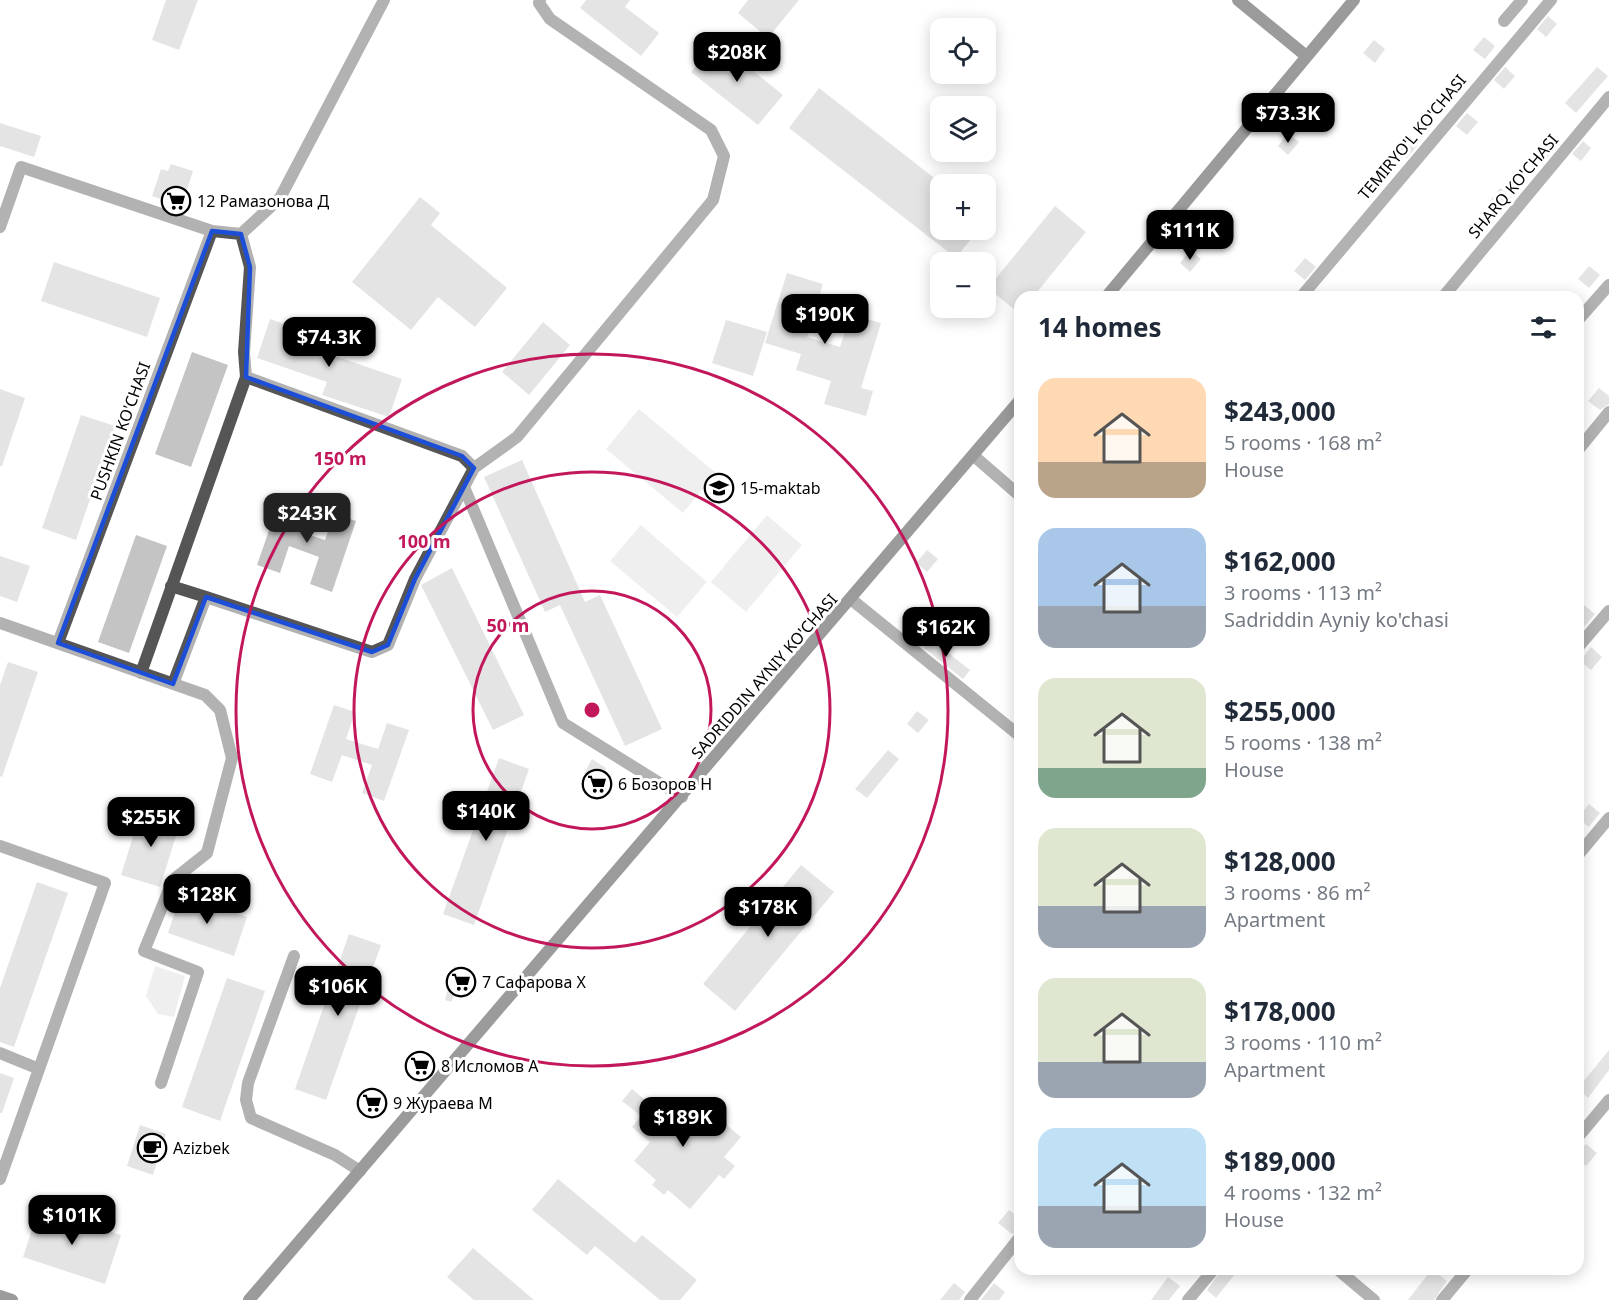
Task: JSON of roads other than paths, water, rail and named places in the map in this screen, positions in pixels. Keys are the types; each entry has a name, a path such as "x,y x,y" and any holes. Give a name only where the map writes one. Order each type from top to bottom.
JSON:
{"street":[{"path":"0,227 21,167 212,231 241,234 280,198 384,0"},
{"path":"171,586 372,652 388,645 416,579 474,468 518,437 714,200 724,156 711,130 550,19 539,3 540,0"},
{"path":"1238,0 1305,56"},
{"path":"1111,291 1354,0"},
{"path":"1504,21 1522,0"},
{"name":"TEMIRYO'L KO'CHASI","path":"1306,291 1551,0"},
{"name":"SHARQ KO'CHASI","path":"1448,291 1609,97"},
{"name":"PUSHKIN KO'CHASI","path":"58,643 212,231"},
{"path":"141,673 246,377 244,352 250,267 241,234"},
{"path":"1584,313 1609,285"},
{"path":"246,377 462,456 474,468"},
{"name":"SADRIDDIN AYNIY KO'CHASI","path":"249,1300 852,600 1014,407"},
{"path":"1584,443 1609,412"},
{"path":"974,456 1014,491"},
{"path":"464,487 563,723 682,797"},
{"path":"173,684 206,597"},
{"path":"852,600 1014,731"},
{"path":"1584,641 1609,611"},
{"path":"0,623 205,695 220,710 232,758 207,853 172,880 144,951 198,972 161,1083"},
{"path":"1584,848 1609,818"},
{"path":"0,846 105,883 0,1179"},
{"path":"294,956 248,1083 246,1100 251,1118 335,1155 360,1171"},
{"path":"0,1053 39,1069"},
{"path":"1584,1130 1609,1100"},
{"path":"970,1300 1014,1245"},
{"path":"1188,1300 1209,1275"},
{"path":"1343,1275 1374,1300"},
{"path":"1442,1300 1463,1275"},
{"path":"0,1296 12,1300"}],"place":[{"name":"12 Рамазонова Д","path":"176,201"},
{"name":"15-maktab","path":"719,488"},
{"name":"6 Бозоров Н","path":"597,784"},
{"name":"7 Сафарова Х","path":"461,982"},
{"name":"8 Исломов А","path":"420,1066"},
{"name":"9 Жураева М","path":"372,1103"},
{"name":"Azizbek","path":"152,1148"}]}
